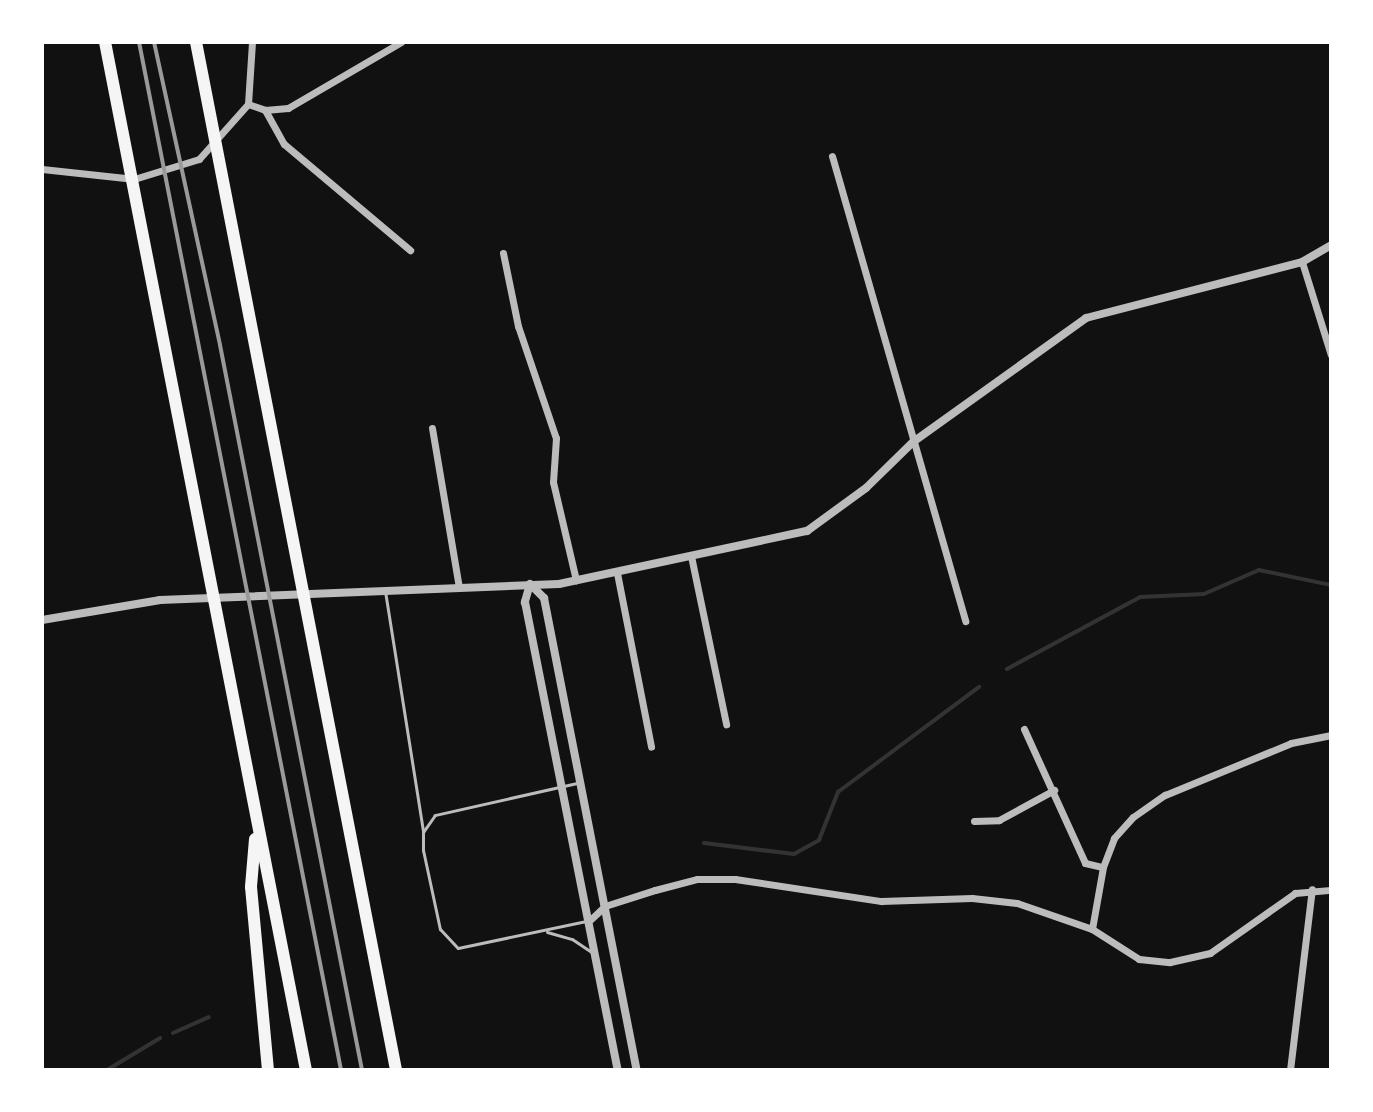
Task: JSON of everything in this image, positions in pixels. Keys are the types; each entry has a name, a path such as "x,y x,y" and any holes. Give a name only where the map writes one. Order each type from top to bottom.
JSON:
{"highway":[{"path":"105,42 306,1070"},
{"path":"196,42 396,1070"},
{"path":"257,820 251,887 268,1070"}],"street":[{"path":"42,169 134,179 173,170 199,159 248,104 252,42"},
{"path":"248,104 265,110 288,108 401,42"},
{"path":"265,110 284,144 410,250"},
{"path":"832,156 965,621"},
{"path":"42,620 160,600 576,580 807,531 866,488 913,442 1086,318 1302,262 1331,245"},
{"path":"503,253 518,326 556,438 553,482 576,580"},
{"path":"1302,262 1331,355"},
{"path":"432,428 459,587"},
{"path":"691,556 726,724"},
{"path":"617,573 651,747"},
{"path":"530,584 544,598 637,1070"},
{"path":"530,584 525,602 618,1070"},
{"path":"544,598 588,820"},
{"path":"1024,729 1085,863 1103,867"},
{"path":"1092,929 1103,867 1114,838 1133,817 1165,795 1291,743 1331,735"},
{"path":"974,821 999,820 1054,790"},
{"path":"590,920 605,906 697,879 735,879 867,899 972,898 1017,903 1092,929 1139,959 1192,960 1210,953 1273,906 1312,889 1331,890"},
{"path":"1290,1070 1312,889"}],"lane":[{"path":"385,590 402,688 413,784 440,929 450,944 465,950 590,920"},
{"path":"423,832 429,820 445,811 580,782"},
{"path":"547,932 572,939 597,956"}],"path":[{"path":"42,84 42,107"}],"waterway":[{"path":"1007,669 1140,597 1204,594 1259,570 1331,585"},
{"path":"704,843 794,854 819,840 838,792 979,687"},
{"path":"173,1033 209,1017"},
{"path":"107,1070 160,1038"}],"railway":[{"path":"139,42 341,1070"},
{"path":"154,42 220,345 362,1070"}]}
